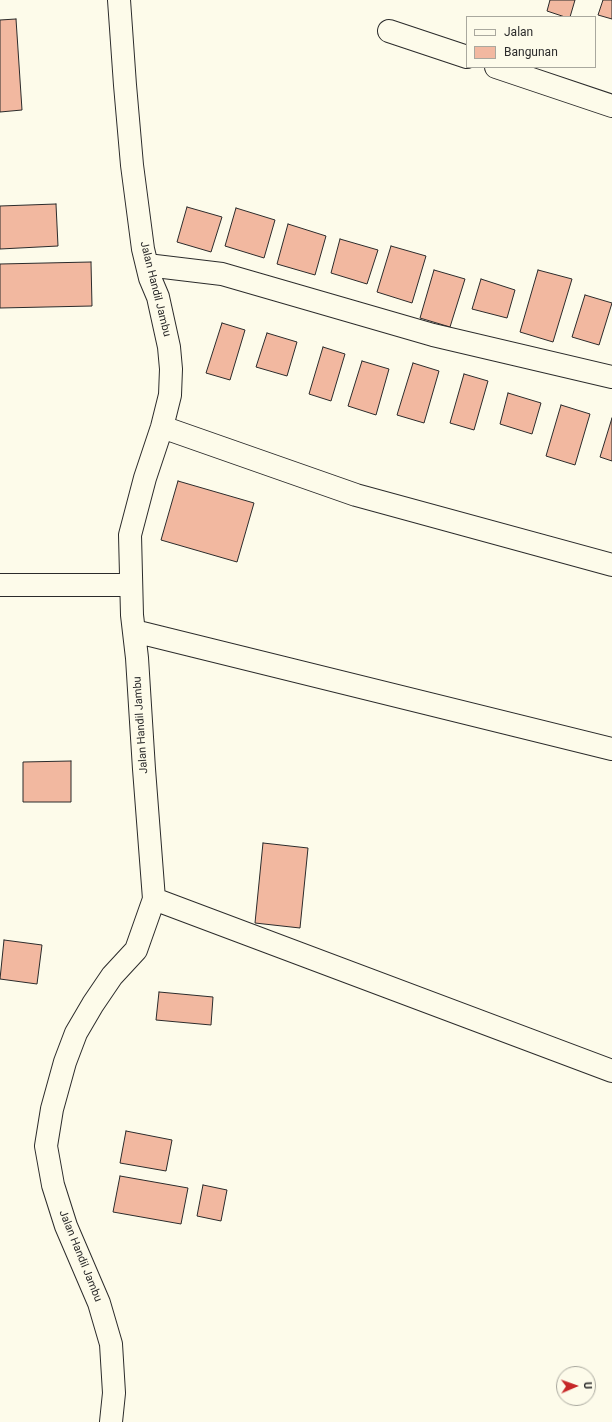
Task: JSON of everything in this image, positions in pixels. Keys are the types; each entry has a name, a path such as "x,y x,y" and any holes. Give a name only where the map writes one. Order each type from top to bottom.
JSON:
{"street":[{"name":"Jalan Handil Jambu","path":"111,1422 114,1393 111,1344 99,1303 66,1226 53,1185 46,1146 52,1109 65,1062 76,1033 112,976 136,950 154,899 134,631 130,534 170,395 171,369 169,347 158,297 150,278 143,249 132,165 120,0"},
{"path":"389,31 466,57"},
{"path":"499,68 612,106"},
{"path":"147,265 222,274 433,335 612,377"},
{"path":"162,427 356,495 612,564"},
{"path":"0,585 131,585"},
{"path":"134,631 612,748"},
{"path":"154,899 612,1071"}],"building":[{"path":"550,0 575,0 570,16 562,16 547,11"},
{"path":"603,0 612,0 612,19 598,15"},
{"path":"16,19 22,110 0,112 0,20"},
{"path":"56,204 58,246 0,249 0,206"},
{"path":"187,207 222,217 211,252 177,242"},
{"path":"236,208 275,220 264,258 225,246"},
{"path":"288,224 326,236 315,275 277,264"},
{"path":"340,239 378,250 367,284 331,273"},
{"path":"391,246 426,256 412,303 377,292"},
{"path":"91,262 92,306 0,308 0,264"},
{"path":"434,270 465,279 450,327 420,318"},
{"path":"538,270 572,279 553,342 520,332"},
{"path":"481,279 515,290 507,318 472,309"},
{"path":"585,295 612,303 599,345 572,337"},
{"path":"222,323 245,330 230,380 206,373"},
{"path":"267,333 297,342 287,376 256,367"},
{"path":"323,347 345,354 331,401 309,394"},
{"path":"362,361 389,369 376,415 348,406"},
{"path":"413,363 439,371 424,423 397,415"},
{"path":"464,374 488,381 474,430 450,423"},
{"path":"508,393 541,403 532,434 500,424"},
{"path":"561,405 590,414 575,465 546,456"},
{"path":"612,418 612,461 600,457"},
{"path":"178,481 254,503 237,562 161,540"},
{"path":"71,761 71,802 23,802 23,762"},
{"path":"263,843 308,848 300,928 255,923"},
{"path":"4,940 42,945 37,984 0,979"},
{"path":"159,992 213,997 211,1025 156,1020"},
{"path":"126,1131 172,1140 166,1171 120,1163"},
{"path":"120,1176 188,1188 181,1224 113,1212"},
{"path":"203,1185 227,1190 221,1221 197,1216"}]}
